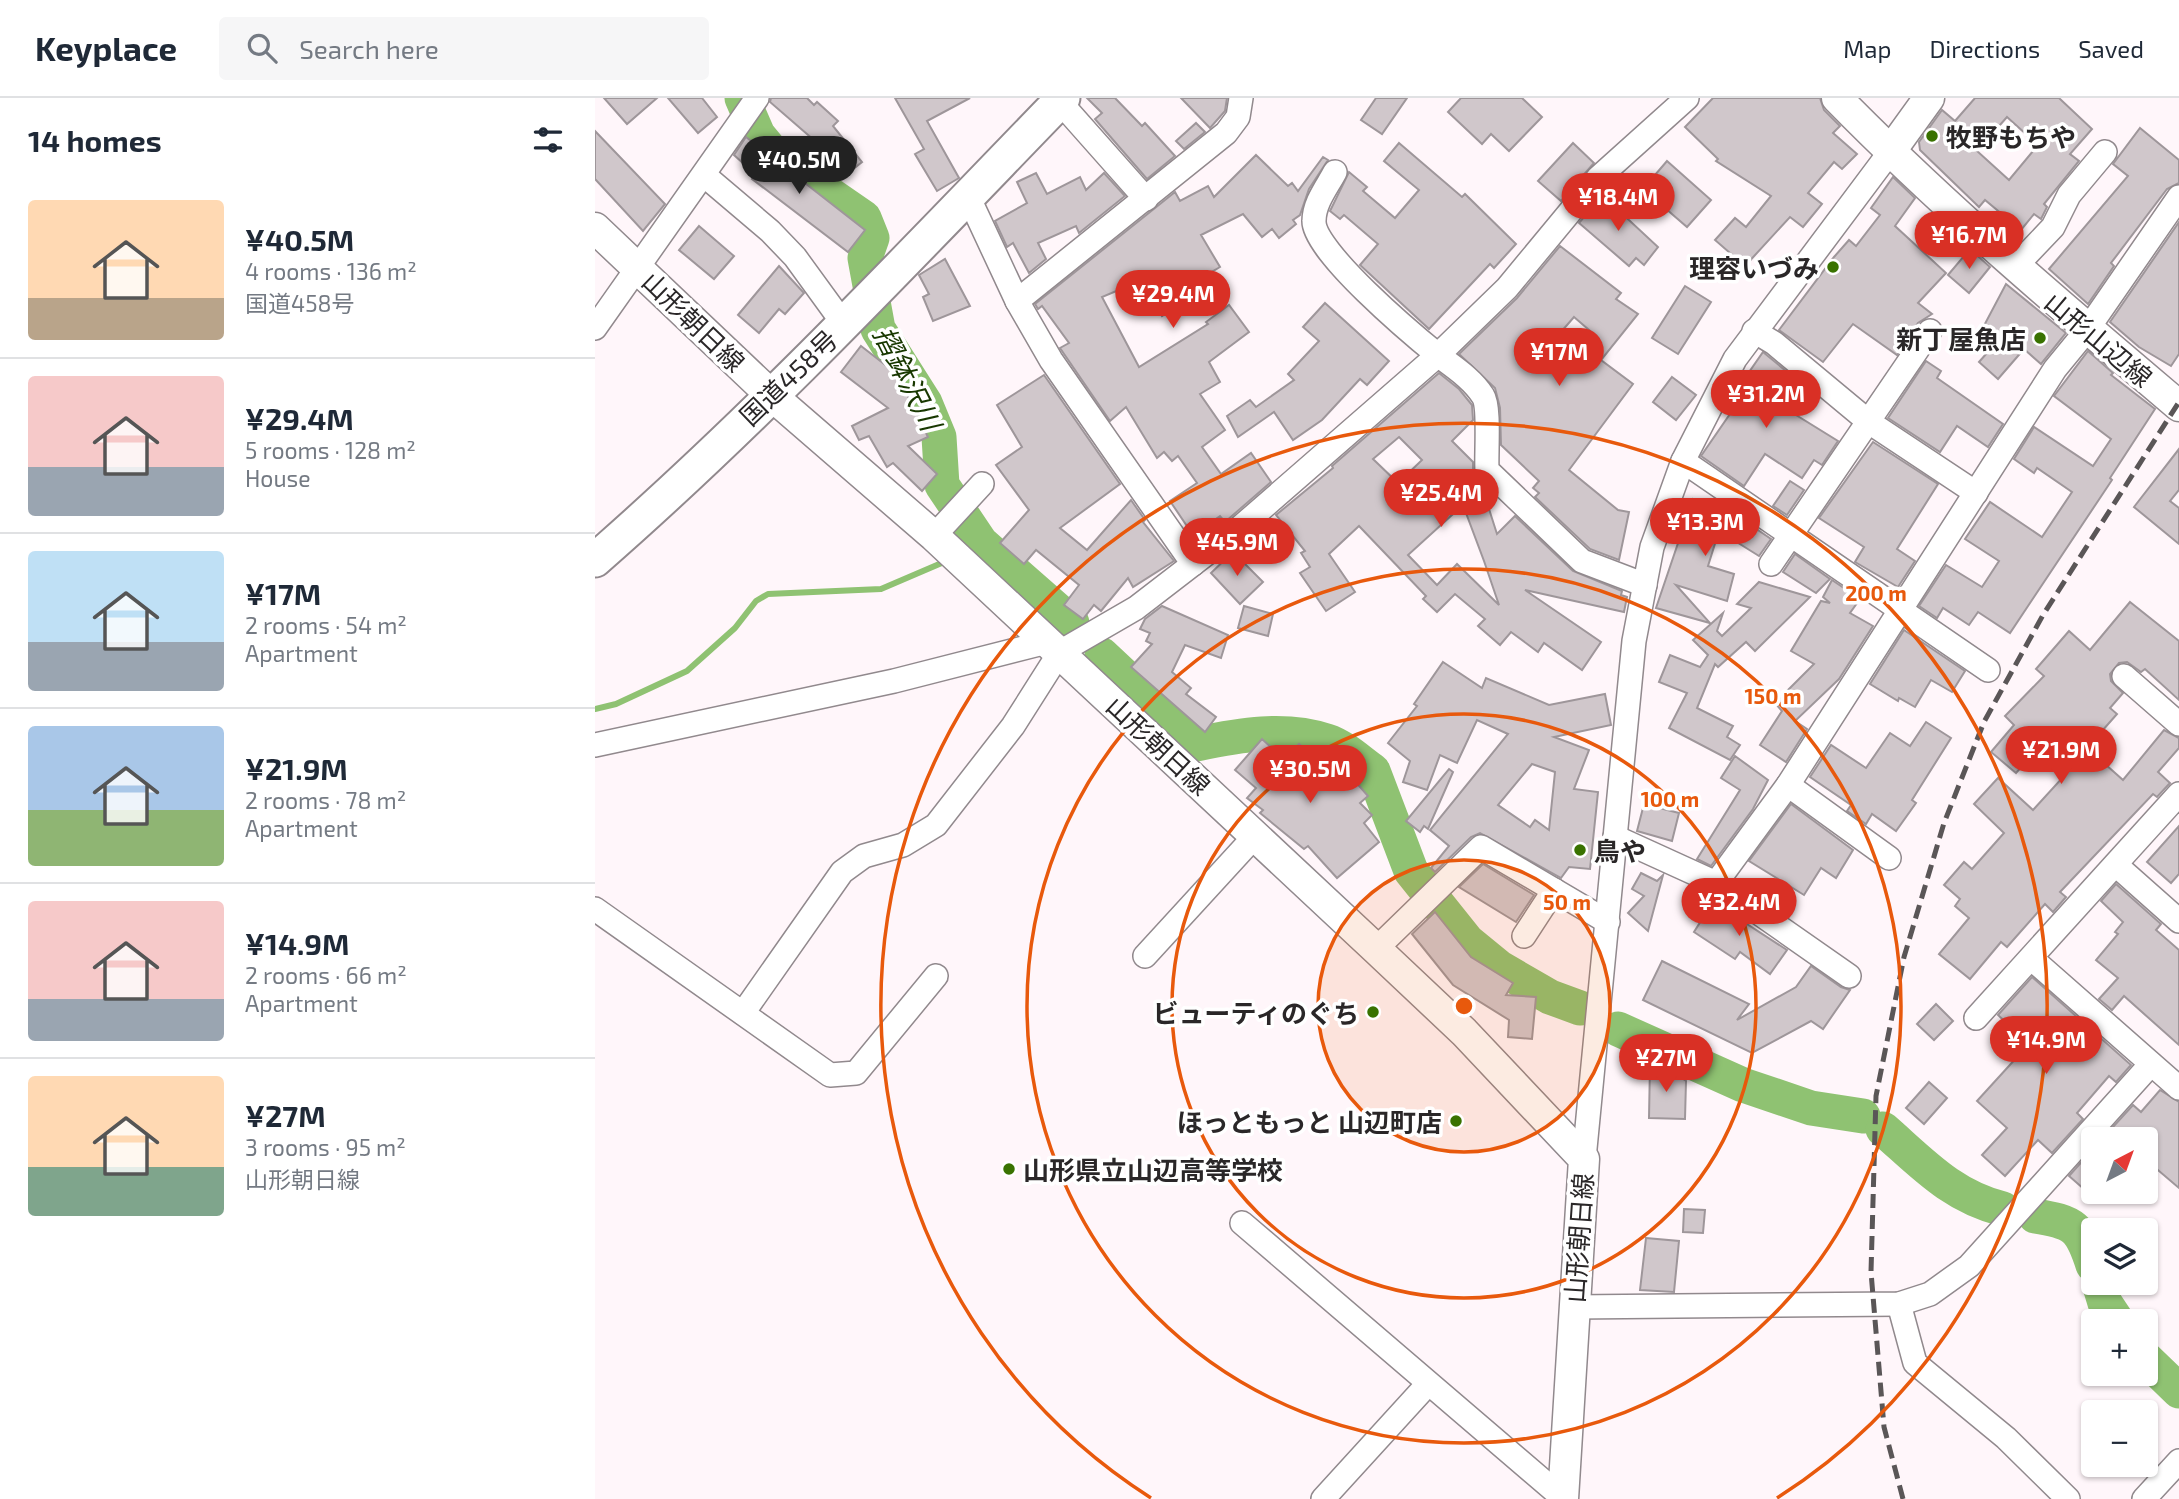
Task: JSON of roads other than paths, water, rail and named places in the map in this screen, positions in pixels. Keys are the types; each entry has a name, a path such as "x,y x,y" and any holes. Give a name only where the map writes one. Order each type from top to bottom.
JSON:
{"highway":[{"name":"国道458号","path":"595,560 851,316 1062,100"}],"main road":[{"name":"山形山辺線","path":"1837,98 1889,152 2015,267 2179,407"},
{"path":"1889,152 1929,98"},
{"name":"山形朝日線","path":"595,228 771,394 934,536 1255,835 1464,1032 1584,1158 1563,1499"}],"street":[{"path":"1017,301 1226,133 1238,117 1241,98"},
{"path":"595,745 1053,647 1136,608 1293,483 1438,355 1507,288 1598,178 1687,98"},
{"path":"595,328 756,99"},
{"path":"1062,100 1146,198"},
{"path":"1584,1158 1634,641 1652,547 1683,461 1717,392 1753,331 1889,152"},
{"path":"2015,267 2053,228 2069,195 2105,152"},
{"path":"1335,172 1318,202 1314,221 1317,239 1347,273 1438,355 1465,375 1484,398 1487,470 1582,561 1645,585"},
{"path":"704,174 770,230 851,316"},
{"path":"968,196 1017,301 1051,360 1193,564"},
{"path":"1716,883 1789,785 2055,369 2087,331 2179,197"},
{"path":"1753,331 1774,343 1870,422 1976,492"},
{"path":"1771,564 1930,331"},
{"path":"1683,461 1987,670"},
{"path":"934,536 982,484"},
{"path":"743,1013 848,867 865,856 903,845 936,825 1013,726 1053,647"},
{"path":"2124,676 2179,724"},
{"path":"1789,785 1889,858"},
{"path":"1976,1018 2179,794"},
{"path":"1145,956 1255,835"},
{"path":"1615,837 1716,883 1849,976"},
{"path":"1376,949 1481,847 1608,922"},
{"path":"2116,865 2179,921"},
{"path":"1524,936 1554,890"},
{"path":"595,909 830,1075 856,1073 936,976"},
{"path":"2031,958 2179,1088"},
{"path":"1573,1307 1899,1304 1930,1294 1969,1266 2151,1064"},
{"path":"1242,1223 1427,1385 1563,1499"},
{"path":"1899,1304 1915,1363 2006,1438 2068,1499"},
{"path":"1323,1499 1427,1385"},
{"path":"2144,1499 2179,1461"}],"waterway":[{"name":"摺鉢沢川","path":"742,98 758,135 777,158 864,218 872,238 865,258 878,329 925,403 939,437 942,485 981,543 1072,623"},
{"path":"595,709 616,704 687,671 735,628 756,601 768,594 881,589 944,562"},
{"name":"摺鉢沢川","path":"1102,655 1197,744 1246,735 1295,734 1327,741 1351,754 1373,771 1411,871 1467,941 1500,968 1550,997 1580,1008"},
{"name":"摺鉢沢川","path":"1618,1029 1743,1085 1811,1108 1863,1116"},
{"name":"摺鉢沢川","path":"1883,1129 1952,1187 2003,1209"},
{"name":"摺鉢沢川","path":"2035,1216 2067,1224 2081,1236"},
{"name":"摺鉢沢川","path":"2103,1295 2109,1309"},
{"name":"摺鉢沢川","path":"2158,1371 2179,1391"}],"railway":[{"path":"1903,1499 1884,1427 1871,1272 1876,1096 1904,957 1944,823 1984,722 2043,615 2179,402"}],"place":[{"name":"牧野もちや","path":"1932,136"},
{"name":"理容いづみ","path":"1833,267"},
{"name":"新丁屋魚店","path":"2040,338"},
{"name":"鳥や","path":"1580,850"},
{"name":"ビューティのぐち","path":"1373,1012"},
{"name":"ほっともっと 山辺町店","path":"1456,1121"},
{"name":"山形県立山辺高等学校","path":"1009,1169"}]}
